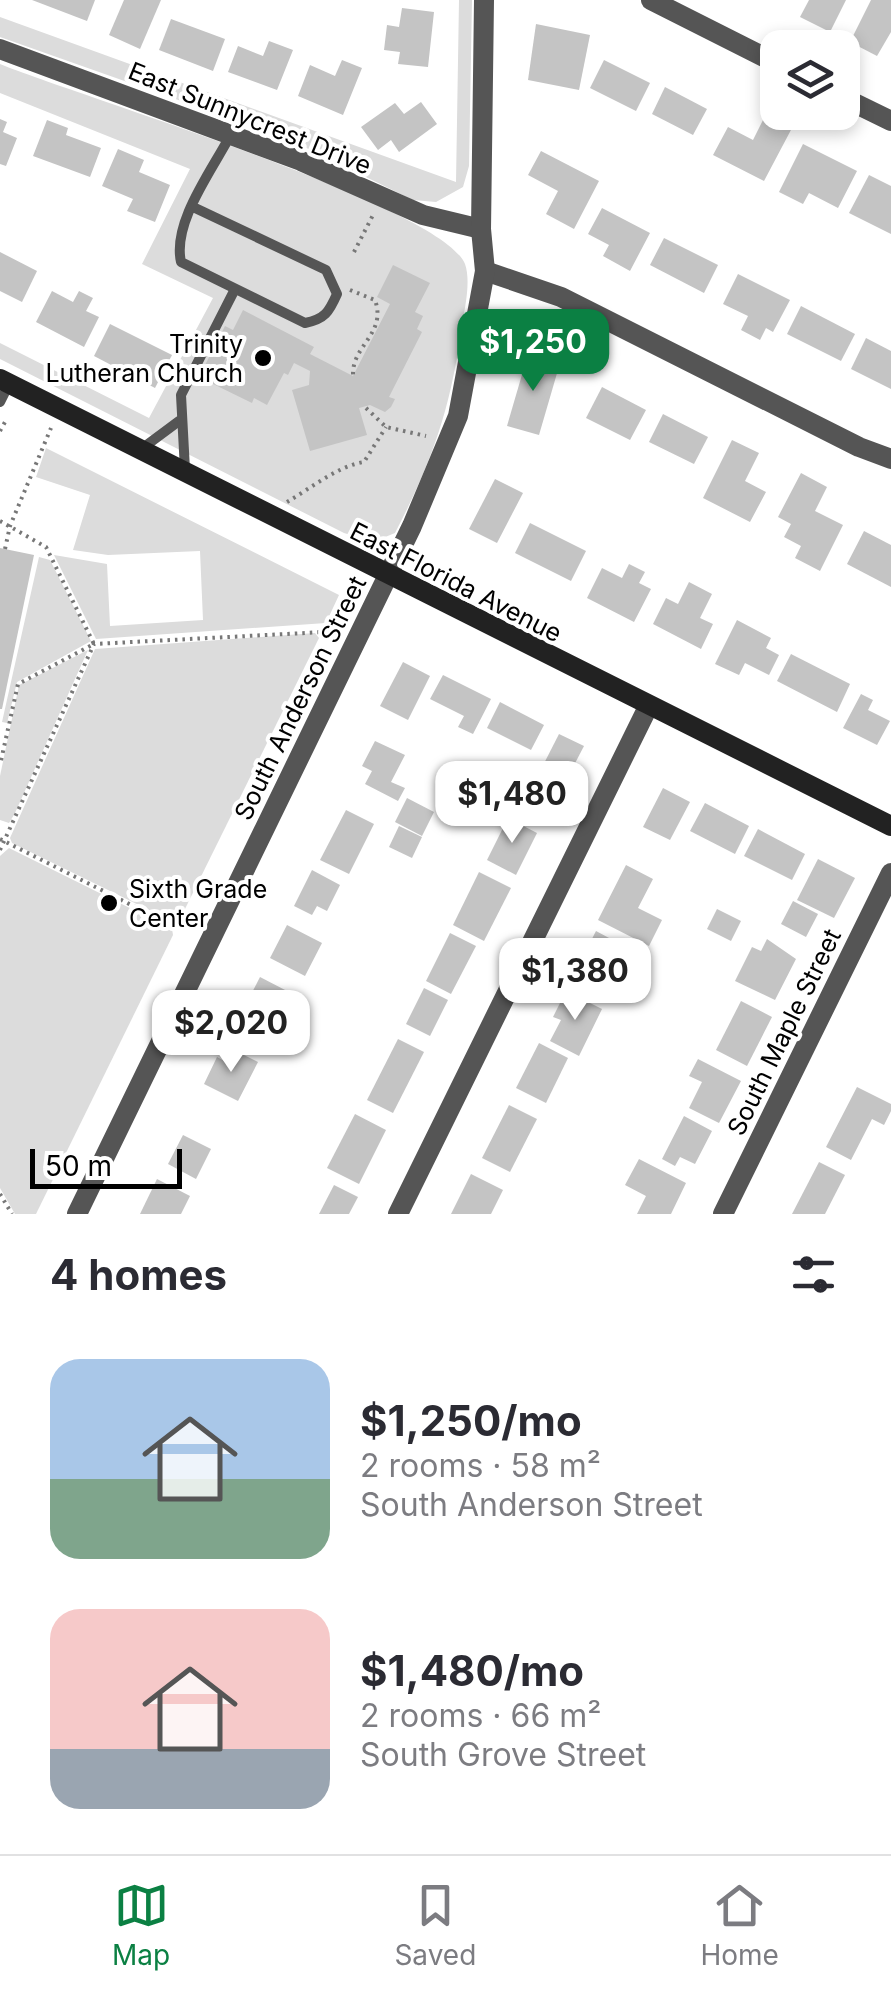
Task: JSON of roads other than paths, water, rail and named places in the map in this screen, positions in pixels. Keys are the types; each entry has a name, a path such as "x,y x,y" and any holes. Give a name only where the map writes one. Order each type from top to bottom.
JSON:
{"main road":[{"name":"East Florida Avenue","path":"3,388 61,410 891,826"}],"street":[{"name":"South Anderson Street","path":"77,1214 441,463 458,416 485,271 481,229 484,0"},
{"path":"651,0 760,55"},
{"name":"East Sunnycrest Drive","path":"0,50 231,134 447,223 481,229"},
{"path":"860,106 891,121"},
{"path":"485,271 562,297 891,459"},
{"path":"846,440 891,470"},
{"path":"398,1214 648,707"},
{"name":"South Maple Street","path":"723,1214 891,872"}],"lane":[{"path":"194,207 326,270 336,288 330,312 320,320 305,323 181,262 179,238 194,207 231,134"},
{"path":"186,473 180,395 234,291"},
{"path":"140,450 180,421"}],"place":[{"name":"Trinity Lutheran Church","path":"263,358"},
{"name":"Sixth Grade Center","path":"109,903"}]}
